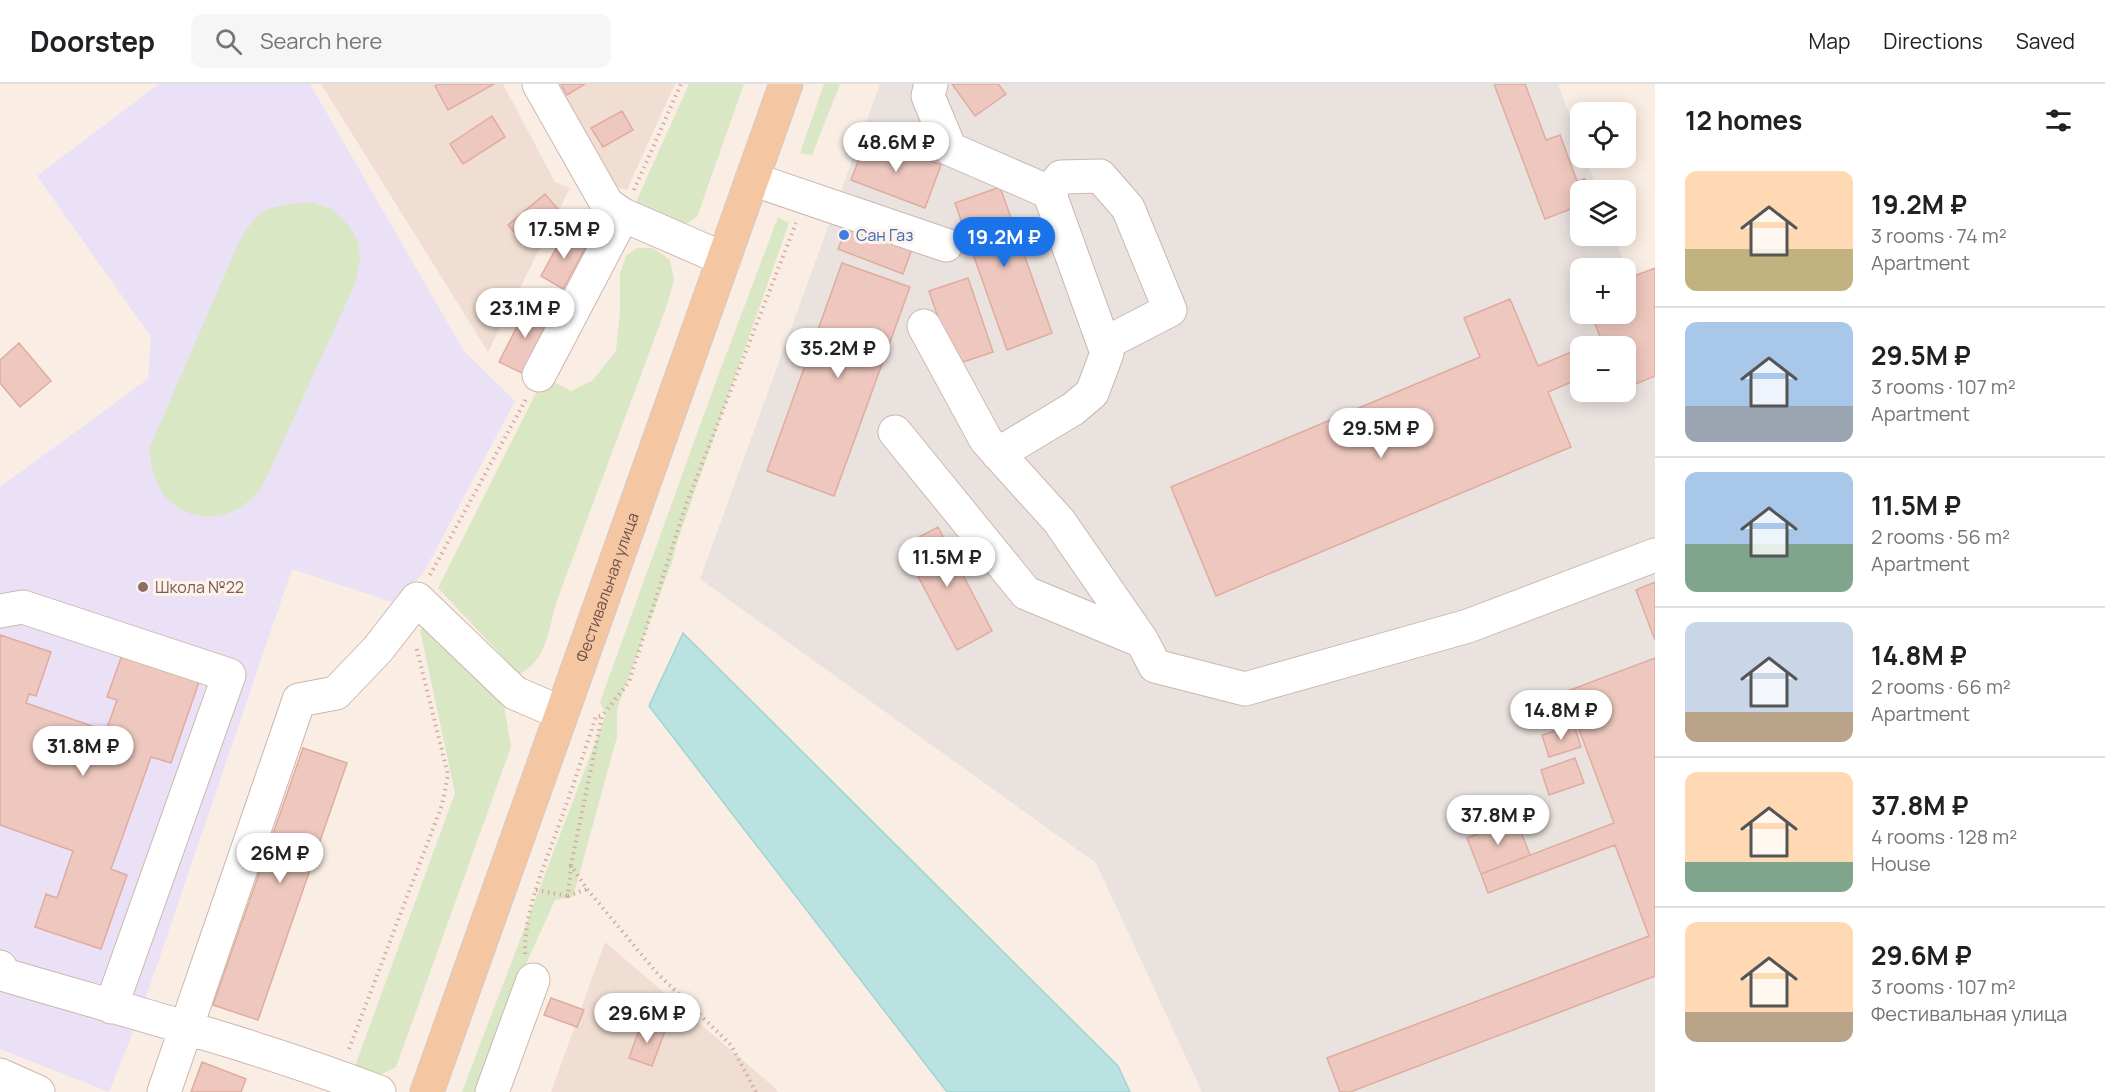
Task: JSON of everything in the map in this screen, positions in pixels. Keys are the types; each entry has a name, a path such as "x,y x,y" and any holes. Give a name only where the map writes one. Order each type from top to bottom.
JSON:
{"main road":[{"name":"Фестивальная улица","path":"427,1092 786,84"}],"street":[{"path":"539,84 607,204 623,215 724,259"},
{"path":"931,84 928,96 950,149 1049,192 1107,353 1092,393 1072,409 998,454"},
{"path":"1049,192 1062,177 1100,176 1128,208 1170,310 1104,344"},
{"path":"752,179 946,245"},
{"path":"539,375 623,215"},
{"path":"924,326 986,440 1059,521 1142,641 1155,666 1245,689 1468,626 1655,555"},
{"path":"895,432 1026,593 1142,641"},
{"path":"164,1092 299,700 336,693 378,649 417,599 515,693 561,713"},
{"path":"0,611 23,607 229,675 111,1007"},
{"path":"0,968 4,975 187,1028 338,1076 380,1092"},
{"path":"492,1092 533,980"},
{"path":"0,1075 38,1092"}],"path":[{"path":"623,215 681,84"},
{"path":"568,896 571,865 602,716 629,682 686,505 806,197"},
{"path":"338,1076 442,805 448,775 411,626 417,599 539,375"},
{"path":"533,980 525,960 525,935 536,890 596,716 602,716"},
{"path":"571,865 587,889 656,972 731,1045 756,1092"},
{"path":"536,890 568,896 587,889"}],"shaded area":[{"name":"Школа №22","path":"159,84 310,84 464,351 515,401 425,570 398,604 292,569 140,1015 109,1092 0,1049 0,487 148,379 151,337 37,176"},
{"path":"321,84 503,84 555,182 570,188 488,352"},
{"path":"557,84 675,84 627,190 615,187"},
{"path":"880,84 1558,84 1570,116 1570,168 1589,168 1594,180 1570,180 1570,246 1618,246 1622,258 1570,258 1570,324 1636,324 1636,294 1655,345 1655,1092 1202,1092 1096,863 700,579"},
{"path":"605,942 775,1088 778,1092 551,1092"}],"green space":[{"path":"689,84 744,84 697,217 683,226 635,204"},
{"path":"824,84 840,84 812,155 800,153"},
{"path":"310,202 332,209 349,226 358,241 360,259 355,284 263,485 242,506 230,512 217,516 190,513 177,507 161,491 154,474 149,449 245,231 266,210"},
{"path":"778,217 789,223 673,559 617,709 617,737 573,897 555,900 521,975 480,1092 462,1092 606,714 600,702"},
{"path":"637,248 653,248 670,260 674,280 667,305 556,603 545,644 535,662 519,674 438,588 544,377 571,391 593,380 616,351 620,310 620,273 626,256"},
{"path":"424,626 504,705 511,747 396,1067 380,1075 355,1066 455,793 420,630"}],"water":[{"path":"683,633 1118,1066 1130,1092 947,1092 649,706"}],"building":[{"path":"438,84 494,84 448,110 435,86"},
{"path":"561,84 585,84 567,95"},
{"path":"952,84 998,84 1006,94 975,116"},
{"path":"1494,84 1525,84 1546,140 1560,135 1570,168 1572,168 1577,180 1570,180 1570,209 1545,219"},
{"path":"622,111 633,130 603,147 591,128"},
{"path":"492,116 505,137 463,164 450,144"},
{"path":"867,138 941,165 925,208 851,180"},
{"path":"1000,187 1052,333 1007,350 955,203"},
{"path":"545,194 561,213 525,244 508,225"},
{"path":"849,222 913,246 903,274 838,249"},
{"path":"565,232 587,245 563,289 541,276"},
{"path":"842,263 910,287 834,496 767,471"},
{"path":"1655,268 1655,376 1636,384 1636,336 1600,336 1595,324 1636,324 1636,275"},
{"path":"968,278 993,352 954,365 929,291"},
{"path":"1510,299 1538,366 1570,353 1570,383 1548,392 1571,447 1216,596 1171,487 1480,357 1464,318"},
{"path":"528,305 551,316 522,373 499,362"},
{"path":"19,343 51,381 20,407 0,383 0,360"},
{"path":"938,527 992,631 957,650 902,546"},
{"path":"1655,582 1655,640 1636,590"},
{"path":"0,635 51,652 36,696 29,694 26,703 106,731 117,700 107,697 122,655 199,682 171,763 151,757 111,869 127,875 101,949 35,927 46,894 57,898 73,851 0,825"},
{"path":"1655,658 1655,976 1350,1092 1340,1092 1327,1058 1649,936 1615,845 1488,893 1481,874 1614,823 1565,692"},
{"path":"1574,725 1581,747 1549,757 1542,735"},
{"path":"303,748 347,763 258,1020 213,1005"},
{"path":"1575,758 1584,783 1549,795 1541,770"},
{"path":"1516,819 1530,855 1481,874 1467,838"},
{"path":"551,998 584,1010 577,1027 544,1015"},
{"path":"642,1022 665,1031 652,1066 629,1058"},
{"path":"202,1062 246,1079 241,1092 191,1092"}],"place":[{"name":"Сан Газ","path":"844,235"},
{"name":"Школа №22","path":"143,587"}]}
